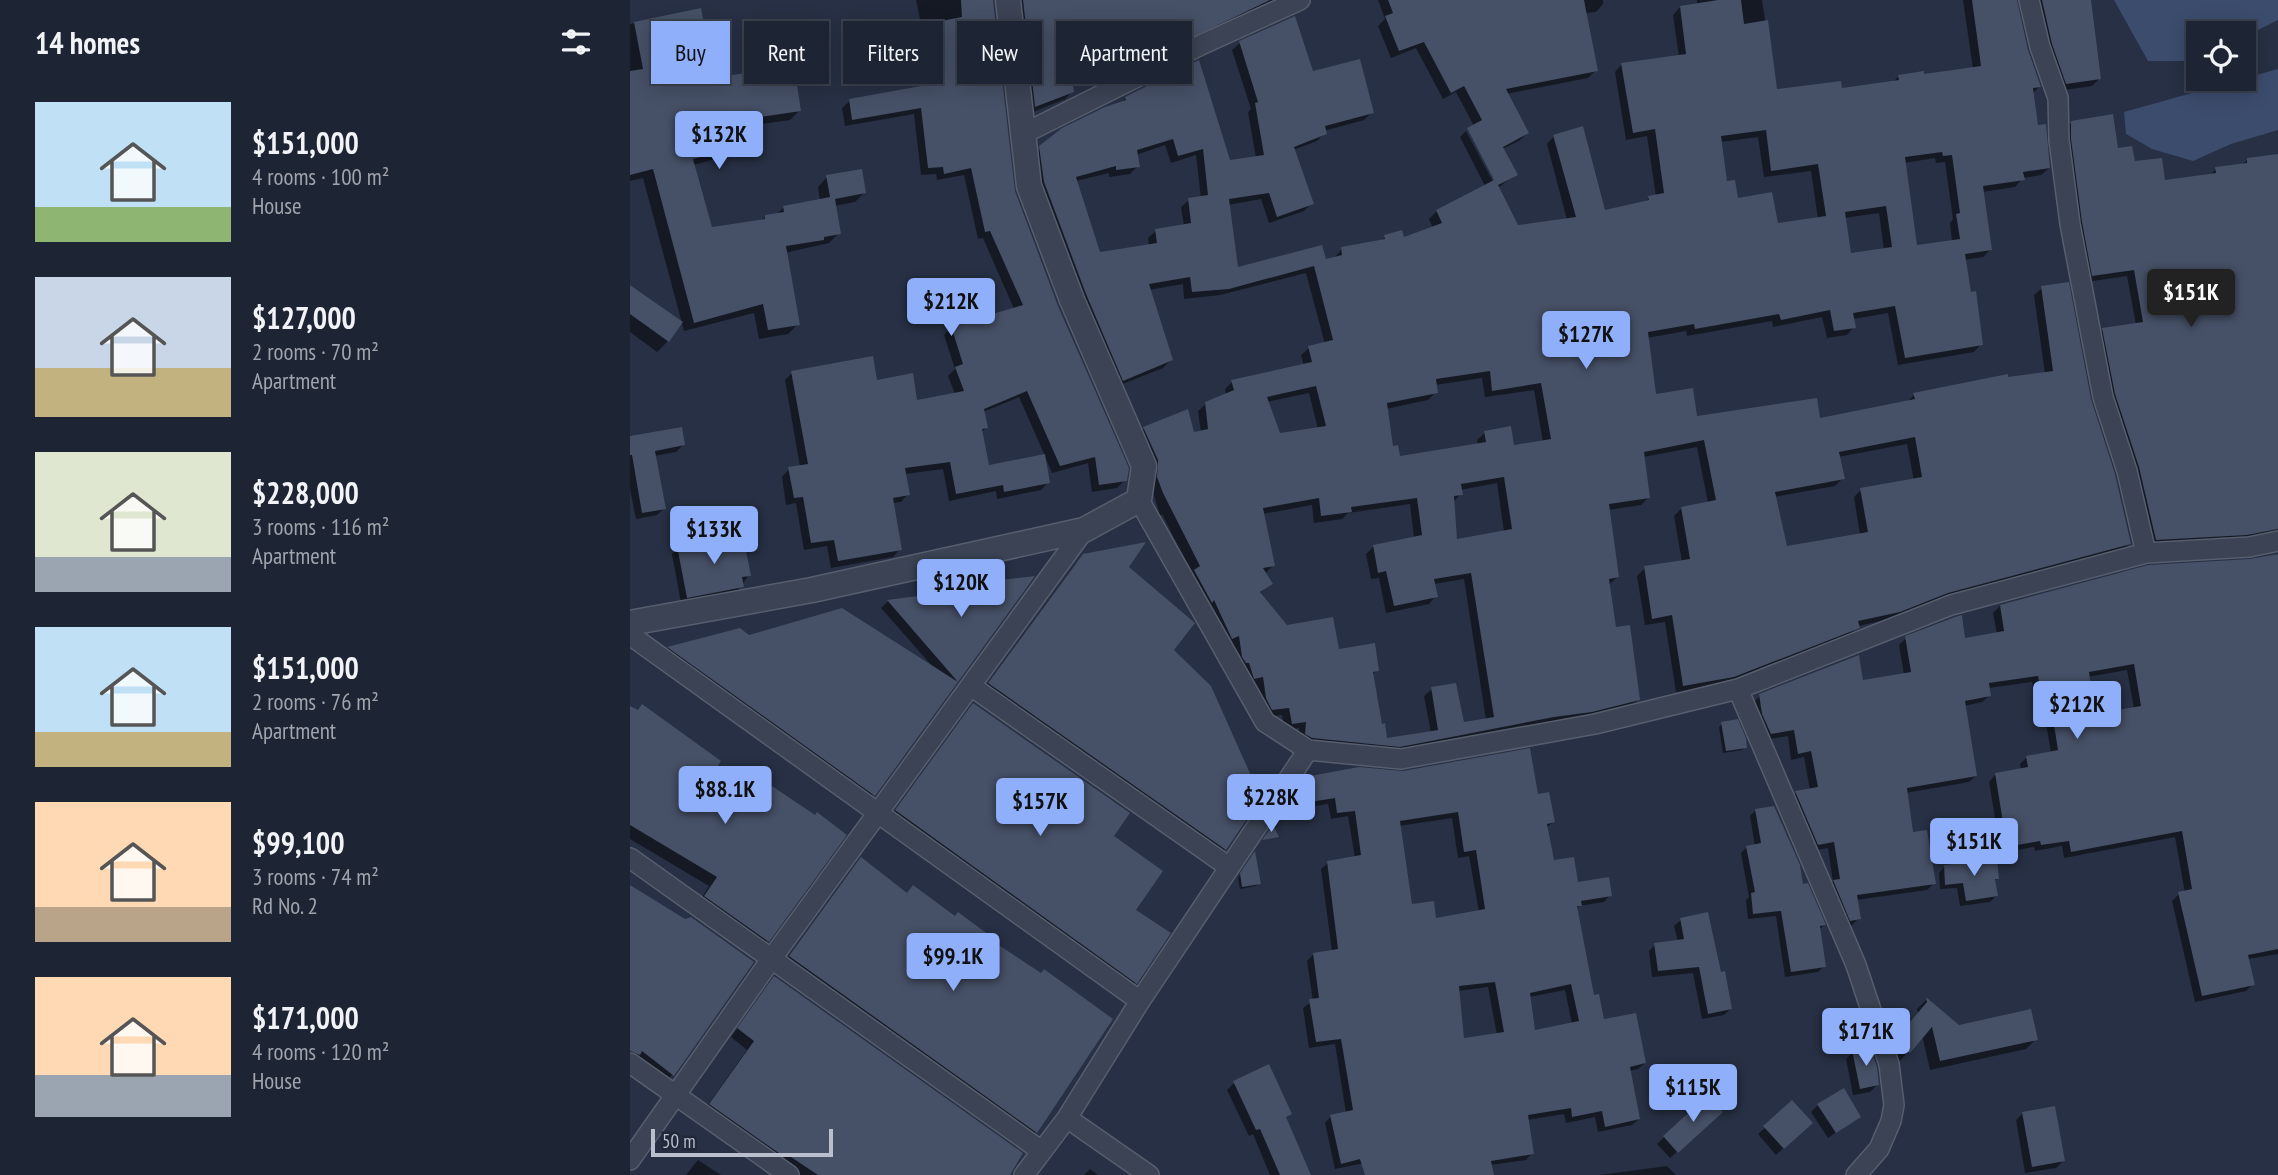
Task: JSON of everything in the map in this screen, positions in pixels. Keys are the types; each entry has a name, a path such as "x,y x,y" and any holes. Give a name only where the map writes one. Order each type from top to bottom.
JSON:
{"street":[{"path":"1008,0 1029,186 1072,300 1144,466 1139,500 1265,722 1308,750 1401,759 1595,724 1738,689 1951,605 2146,553 2249,547 2278,541"},
{"path":"1025,133 1203,44 1300,0"},
{"path":"2029,0 2040,47 2057,98 2059,140 2070,224 2103,397 2127,471 2146,553"},
{"path":"630,623 812,590 1084,530 1139,500"},
{"path":"630,1160 772,958 1084,530"},
{"path":"630,635 1140,1001"},
{"path":"971,686 1230,867"},
{"path":"1738,689 1856,965 1889,1064 1894,1105 1891,1121 1879,1149 1856,1175"},
{"path":"1024,1175 1067,1118 1140,1001 1308,750"},
{"path":"630,858 1041,1150"},
{"path":"630,1063 789,1175"},
{"path":"1067,1118 1149,1175"}],"water":[{"path":"2114,0 2278,0 2278,20 2256,31 2256,21 2186,21 2186,61 2148,61"},
{"path":"2278,69 2278,130 2231,144 2193,161 2152,149 2126,134 2124,112 2199,91 2256,91 2256,75"}],"building":[{"path":"961,0 993,0 995,21 957,21 957,84 1003,84 1015,191 1058,306 1129,468 1127,481 1099,485 1095,457 1060,466 1027,391 984,409 988,428 982,429 989,465 1045,454 1050,483 1004,492 1003,485 956,494 950,462 905,468 910,495 893,498 902,550 838,561 834,540 811,543 803,497 794,498 788,467 808,464 791,371 873,356 877,380 913,373 917,400 964,391 955,367 963,364 951,326 1023,305 990,231 985,232 971,168 944,174 943,167 928,168 921,108 852,120 849,99 943,84 941,21 962,17"},
{"path":"1023,0 1270,0 1192,38 1192,21 1056,21 1056,84 1073,84 1074,92 1035,107 1032,84 1042,84 1042,21 1025,21"},
{"path":"1388,0 1584,0 1598,71 1506,89 1529,133 1503,147 1518,175 1498,185 1518,225 1576,217 1553,135 1583,126 1605,210 1649,200 1648,196 1664,193 1655,129 1633,133 1621,63 1686,54 1680,6 1718,0 1741,0 1744,24 1768,20 1777,89 1841,81 1842,88 1899,80 1898,75 1981,66 1972,0 2017,0 2028,50 2041,87 2033,88 2038,125 2046,124 2050,168 2023,172 2025,180 1983,186 1992,250 1965,254 1971,292 1976,291 1983,345 1905,358 1895,306 1853,313 1856,328 1834,331 1830,310 1781,320 1779,314 1695,329 1694,324 1648,332 1656,394 1693,388 1697,416 1817,398 1820,418 1915,399 1913,393 2008,374 2008,377 2053,371 2041,286 2069,282 2091,399 2115,474 2131,544 1948,593 1900,612 1858,621 1860,628 1734,677 1683,686 1672,615 1652,619 1644,566 1690,559 1681,507 1716,500 1704,440 1644,452 1650,498 1609,504 1619,577 1609,579 1616,627 1630,625 1640,700 1592,712 1400,747 1312,738 1305,734 1306,722 1292,724 1289,708 1272,710 1266,698 1263,677 1254,679 1249,663 1242,657 1239,636 1232,639 1214,600 1212,603 1194,570 1200,566 1163,493 1157,477 1158,460 1143,427 1188,409 1194,432 1208,429 1205,402 1234,390 1231,380 1312,362 1308,346 1333,340 1314,266 1229,289 1192,292 1190,277 1149,284 1173,360 1123,381 1086,294 1044,182 1039,146 1062,128 1126,100 1125,97 1151,84 1192,84 1192,64 1199,60 1230,160 1264,155 1255,103 1258,102 1239,41 1295,16 1313,71 1360,59 1374,113 1325,126 1327,134 1294,147 1314,204 1277,217 1269,193 1229,199 1238,267 1322,245 1326,259 1342,255 1341,247 1385,239 1384,235 1402,230 1404,237 1442,223 1436,210 1494,180 1467,128 1482,120 1464,86 1451,93 1424,42 1399,51 1385,16 1393,13","holes":["1766,130 1771,171 1818,164 1826,216 1778,223 1772,192 1738,198 1735,180 1727,181 1721,136","1173,139 1178,156 1203,149 1208,195 1188,198 1191,223 1155,229 1157,243 1100,252 1076,177 1116,166 1116,170 1140,167 1137,150","1942,152 1943,156 1952,155 1960,213 1956,214 1960,239 1917,245 1905,157","1886,206 1892,247 1851,253 1845,212","1490,371 1492,391 1541,383 1551,439 1514,445 1511,426 1484,431 1486,442 1400,456 1398,445 1393,446 1387,403 1438,393 1436,379","1316,386 1326,426 1280,433 1267,397","1915,437 1922,477 1860,488 1868,532 1787,546 1775,492 1845,479 1839,452","1504,477 1512,529 1457,539 1454,496 1463,495 1461,484","1319,498 1321,516 1352,512 1351,507 1417,498 1422,535 1373,545 1378,573 1386,571 1394,606 1438,597 1434,579 1471,573 1494,717 1464,722 1456,683 1431,687 1438,730 1387,738 1373,672 1379,671 1375,643 1339,649 1333,617 1287,625 1260,592 1273,584 1263,568 1275,566 1263,508"]},
{"path":"2042,0 2091,0 2101,79 2066,84 2052,44"},
{"path":"701,8 703,21 651,21 651,84 730,84 730,75 744,73 744,84 797,84 801,111 721,123 728,150 693,159 712,227 765,219 765,215 784,212 783,206 830,197 826,175 862,169 866,193 835,199 841,234 824,237 824,240 786,246 800,325 768,330 763,304 694,323 653,169 630,175 630,71 643,69 634,22"},
{"path":"2113,114 2118,148 2132,146 2135,161 2162,158 2165,180 2216,173 2215,167 2247,163 2247,158 2278,154 2278,529 2247,535 2156,540 2139,467 2115,394 2102,328 2143,322 2134,270 2092,276 2071,139 2071,121"},
{"path":"630,285 683,322 669,342 630,314"},
{"path":"682,427 685,445 655,451 666,509 642,513 630,455 630,436"},
{"path":"743,536 751,576 742,577 744,587 687,598 677,546"},
{"path":"1146,542 1129,567 1195,623 1174,650 1211,686 1261,798 1226,850 988,683 1083,554"},
{"path":"2278,554 2278,949 2248,955 2255,985 2202,996 2178,892 2192,889 2182,831 2071,852 2069,841 2041,845 2040,841 2007,847 1995,773 2028,767 2026,756 2058,750 2050,699 2043,701 2038,676 1989,683 1991,696 1965,701 1977,776 1907,788 1913,832 1927,830 1936,884 1857,895 1861,919 1850,921 1833,880 1840,879 1834,842 1818,845 1795,791 1818,787 1811,751 1798,754 1794,730 1771,734 1762,714 1759,694 1859,655 1863,680 1911,672 1905,636 1962,615 1965,638 2004,631 2000,605 2148,565 2250,559","holes":["2134,664 2141,706 2095,714 2089,672"]},
{"path":"1035,576 958,682 887,600 949,592 958,585"},
{"path":"842,608 958,682 875,796 667,647 740,628 749,635"},
{"path":"973,703 1130,813 1114,836 1163,871 1136,910 1171,933 1137,984 895,810"},
{"path":"642,704 721,761 713,774 759,804 772,786 815,815 817,812 847,835 769,942 704,896 717,877 630,825 630,706 638,710"},
{"path":"1738,719 1747,748 1726,751 1721,722"},
{"path":"1530,748 1538,794 1549,792 1555,822 1547,824 1554,860 1574,857 1578,882 1609,877 1612,896 1581,901 1582,906 1577,906 1594,995 1599,994 1604,1019 1636,1013 1646,1063 1630,1067 1640,1119 1605,1127 1602,1111 1572,1117 1571,1108 1528,1115 1534,1154 1491,1161 1494,1175 1365,1175 1360,1159 1341,1164 1330,1115 1353,1110 1341,1039 1316,1042 1309,999 1319,998 1313,953 1338,949 1327,861 1361,855 1355,811 1337,813 1335,798 1285,806 1305,777 1359,767 1403,771","holes":["1458,812 1464,852 1476,850 1485,909 1436,918 1434,901 1412,904 1400,821","1495,982 1504,1032 1464,1038 1459,986","1571,984 1579,1021 1535,1030 1530,993"]},
{"path":"1774,806 1800,865 1803,884 1808,883 1826,925 1820,926 1826,967 1791,972 1781,911 1753,914 1751,893 1755,892 1746,846 1761,843 1755,809"},
{"path":"1273,825 1279,837 1262,840"},
{"path":"1255,851 1261,884 1242,887 1240,873"},
{"path":"861,857 907,893 913,885 955,916 958,912 993,938 991,940 1041,973 1044,969 1113,1019 1037,1133 789,956"},
{"path":"1997,860 1999,879 1995,879 1998,896 1966,901 1963,883 1945,885 1944,865"},
{"path":"630,885 685,919 691,917 754,962 674,1076 642,1051 640,1055 630,1051"},
{"path":"1708,912 1721,972 1725,971 1732,1009 1708,1014 1699,967 1658,971 1654,943 1684,939 1680,918"},
{"path":"774,976 1023,1153 1010,1175 818,1175 785,1153 783,1156 709,1104 754,1041 737,1028"},
{"path":"1926,997 1959,1025 2031,1009 2038,1040 1940,1061 1932,1027 1910,1053 1894,1041 1927,1002"},
{"path":"1870,1047 1877,1067 1879,1085 1860,1089 1852,1050"},
{"path":"1269,1064 1292,1114 1286,1117 1311,1175 1280,1175 1260,1129 1256,1130 1233,1081"},
{"path":"1844,1088 1861,1117 1836,1133 1817,1104"},
{"path":"1708,1095 1723,1112 1678,1153 1663,1136"},
{"path":"1792,1100 1813,1123 1784,1149 1763,1126"},
{"path":"2055,1106 2065,1161 2032,1167 2022,1112"}]}
